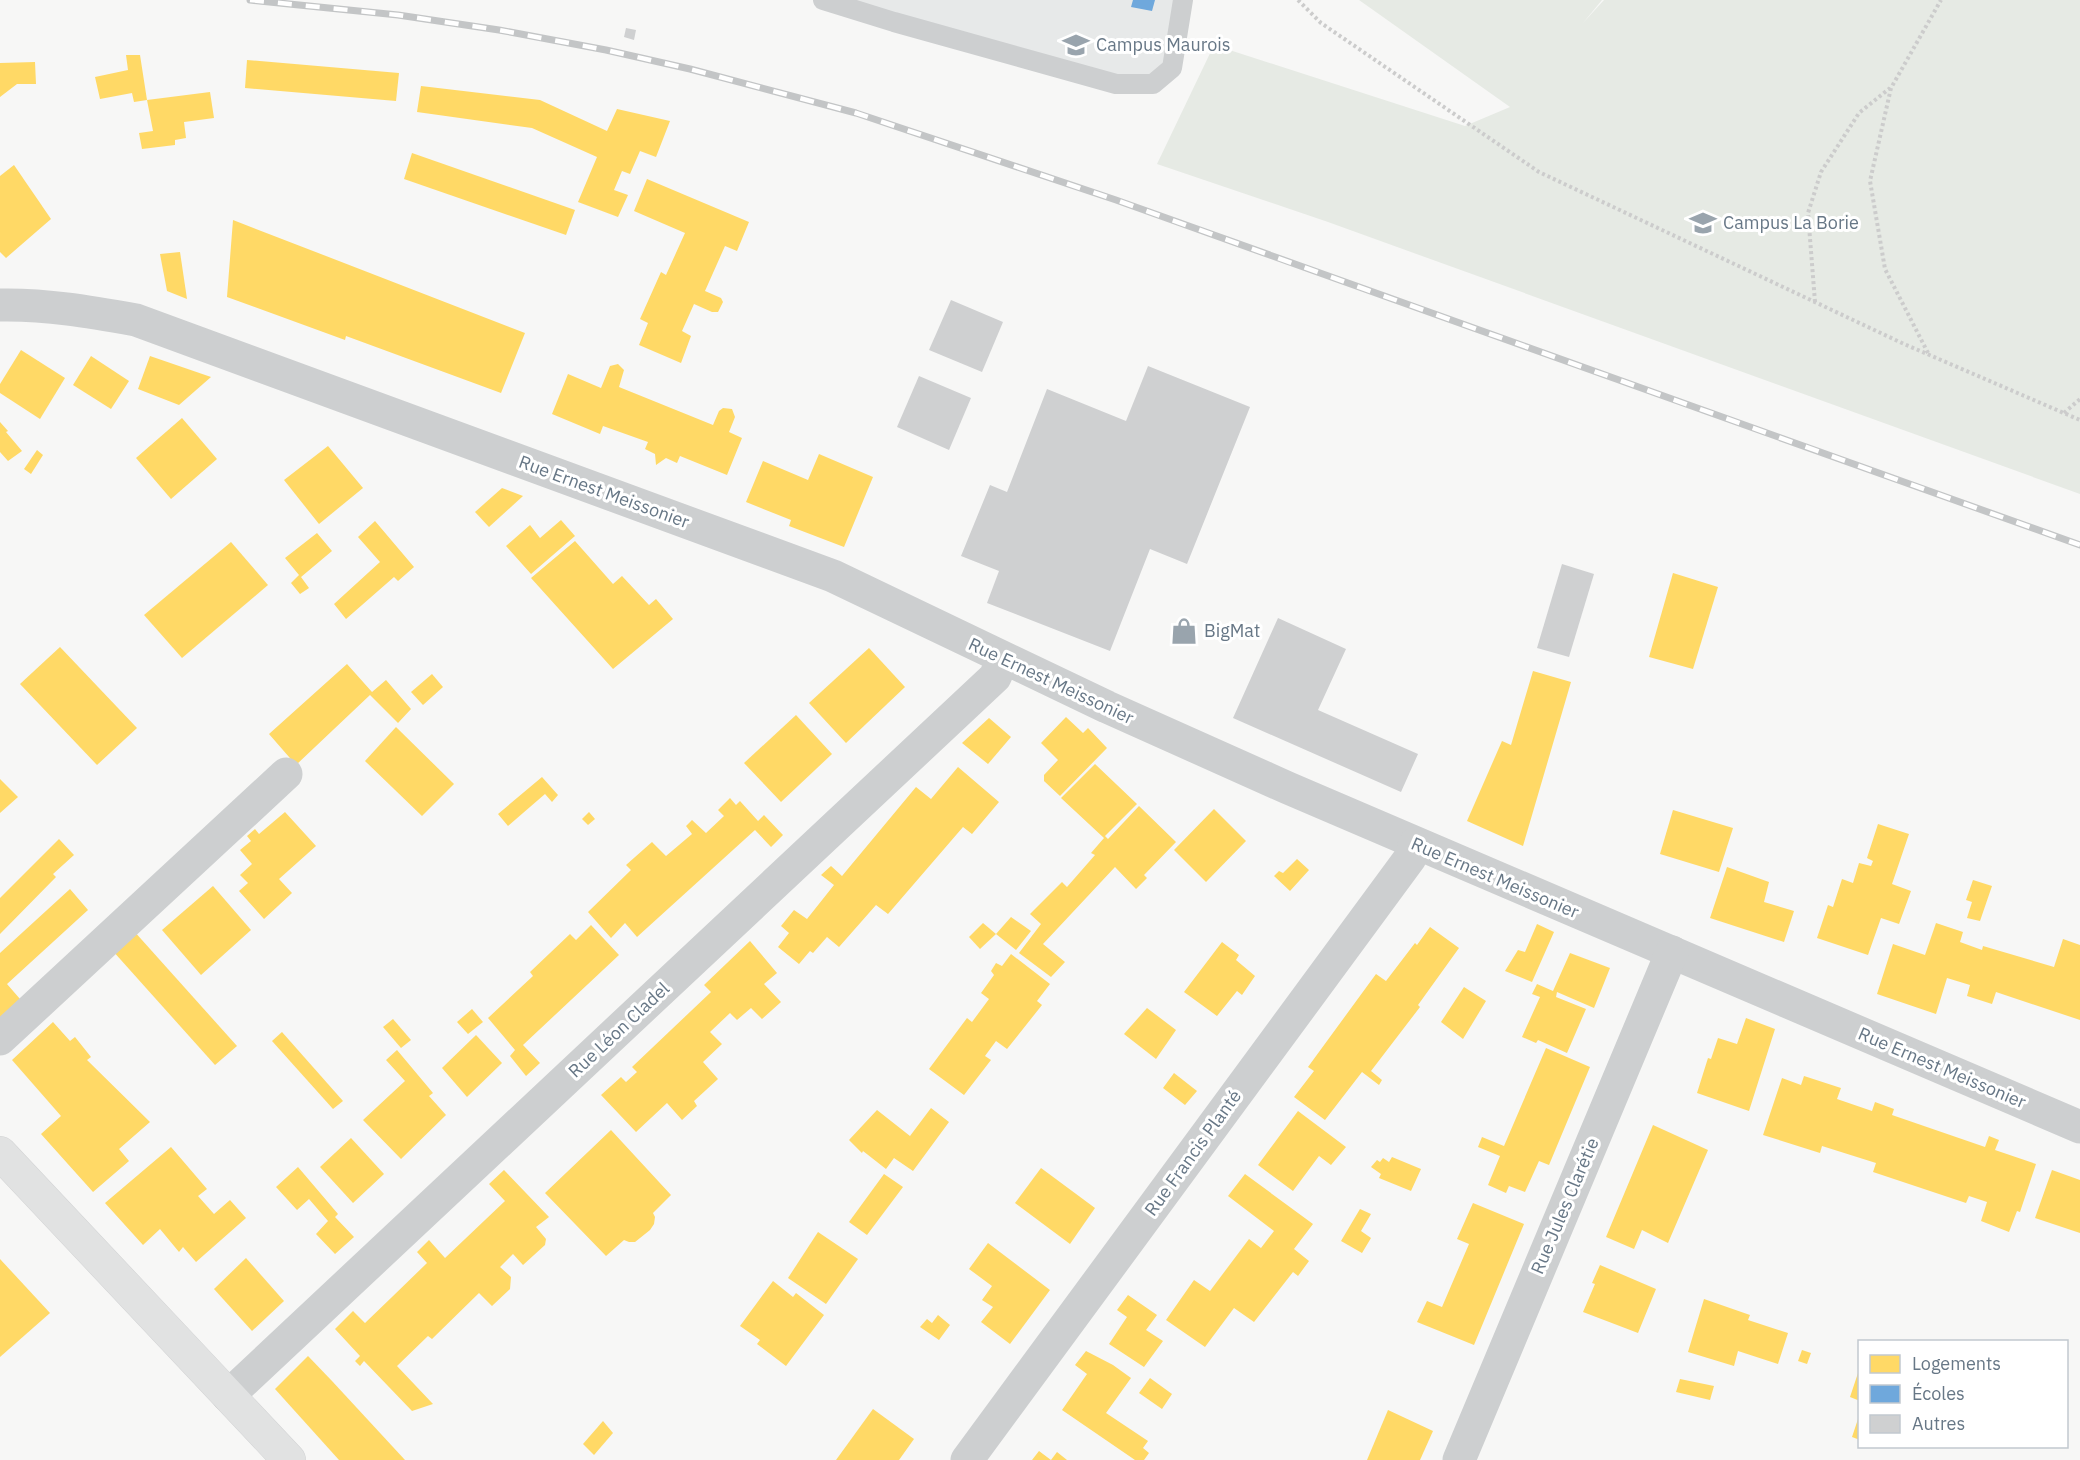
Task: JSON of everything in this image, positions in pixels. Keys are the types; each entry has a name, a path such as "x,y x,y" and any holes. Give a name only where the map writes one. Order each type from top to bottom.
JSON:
{"main road":[{"path":"0,1153 289,1460"}],"street":[{"name":"Rue Ernest Meissonier","path":"0,305 79,310 136,320 833,576 1117,712 1415,844 2080,1127"},
{"name":"Rue Léon Cladel","path":"228,1396 995,677 1003,659"},
{"path":"0,1039 286,774"},
{"name":"Rue Francis Planté","path":"967,1460 1410,858 1415,844"},
{"name":"Rue Jules Clarétie","path":"1459,1460 1672,952"}],"lane":[{"path":"823,0 1116,84 1153,84 1172,68 1183,0"}],"path":[{"path":"1298,0 1322,23 1539,172 1815,302 2080,420"},
{"path":"1929,354 1885,269 1870,181 1891,88 1941,0"},
{"path":"1815,302 1808,213 1821,172 1859,113 1891,88"},
{"path":"2064,413 2080,399"}],"shaded area":[{"name":"Campus Maurois","path":"823,0 1183,0 1172,68 1116,84"},
{"name":"Campus La Borie","path":"1359,0 1602,0 1583,23 1604,0 2080,0 2080,494 1328,222 1157,164 1214,45 1465,126 1510,107"}],"building: Logements":[{"path":"126,55 140,55 147,100 134,102 132,93 100,99 95,77 128,70"},
{"path":"247,60 399,73 396,101 245,88"},
{"path":"35,62 36,84 17,84 0,97 0,63"},
{"path":"421,86 540,100 607,131 617,109 670,121 656,157 640,151 630,174 622,171 614,190 628,195 618,217 578,202 597,157 532,128 417,112"},
{"path":"210,92 214,118 184,122 186,138 175,140 175,145 142,149 139,133 153,131 147,100"},
{"path":"412,153 575,210 566,235 404,179"},
{"path":"14,165 51,219 6,258 0,252 0,176"},
{"path":"647,179 749,222 737,251 725,246 705,291 721,298 723,302 718,312 712,312 694,304 682,331 691,336 681,363 639,345 648,323 640,319 661,272 666,275 685,233 634,211"},
{"path":"233,220 525,333 501,393 346,336 345,340 227,297"},
{"path":"180,252 187,299 167,291 160,254"},
{"path":"21,350 65,378 40,419 0,393 0,384"},
{"path":"91,356 129,381 111,409 73,385"},
{"path":"150,356 211,377 179,405 138,389"},
{"path":"618,364 624,370 619,387 713,425 719,411 723,408 732,409 735,417 729,432 742,438 727,475 680,456 677,463 666,458 656,465 655,454 645,449 648,442 603,426 600,434 552,414 568,374 601,388 610,366"},
{"path":"182,418 217,459 171,499 136,458"},
{"path":"0,422 22,451 8,461 0,452"},
{"path":"328,446 363,488 319,524 284,480"},
{"path":"37,450 43,455 31,474 24,469"},
{"path":"819,454 873,477 844,547 789,526 791,520 746,502 763,461 808,480"},
{"path":"502,488 523,496 489,527 475,512"},
{"path":"561,520 575,536 531,574 506,546 530,525 540,538"},
{"path":"375,521 414,567 398,581 394,577 346,619 334,604 380,562 358,537"},
{"path":"317,533 332,551 301,577 309,588 300,594 291,583 299,575 285,558"},
{"path":"575,541 613,584 622,576 649,605 656,599 673,619 613,669 531,578"},
{"path":"231,542 268,585 182,658 144,615"},
{"path":"1673,573 1718,587 1693,669 1649,657"},
{"path":"60,647 137,728 97,765 20,684"},
{"path":"869,648 905,687 846,743 809,703"},
{"path":"347,664 372,692 386,680 411,709 398,723 370,695 296,765 269,734"},
{"path":"1533,671 1571,682 1523,846 1467,821 1502,741 1511,745"},
{"path":"432,674 443,687 423,705 411,692"},
{"path":"796,715 832,754 781,802 744,763"},
{"path":"1066,717 1083,733 1088,728 1107,748 1060,796 1044,781 1044,775 1058,760 1041,743"},
{"path":"989,718 1011,737 988,764 962,743"},
{"path":"396,727 454,784 422,816 365,761"},
{"path":"1095,764 1137,804 1105,836 1108,839 1139,806 1176,842 1144,875 1147,878 1136,889 1115,867 1043,944 1065,962 1051,977 1019,953 1041,924 1030,914 1062,882 1067,887 1095,855 1091,853 1104,838 1061,798"},
{"path":"958,767 999,802 972,834 963,827 888,914 876,905 839,947 827,937 799,964 778,947 789,933 781,926 794,910 807,919 834,885 821,875 831,866 842,876 916,787 931,799"},
{"path":"542,777 558,795 552,802 545,794 508,826 498,814"},
{"path":"0,779 18,797 0,813"},
{"path":"730,798 736,805 740,801 758,821 764,815 783,835 771,847 755,830 637,937 625,923 611,938 588,912 631,870 626,865 652,842 666,856 692,834 686,826 692,820 706,833 724,816 718,810"},
{"path":"1214,809 1246,841 1206,882 1174,850"},
{"path":"1673,810 1733,828 1719,872 1660,854"},
{"path":"285,812 316,846 279,879 292,893 264,919 239,891 248,883 240,875 252,864 240,850 251,841 247,836 255,829 259,834"},
{"path":"589,812 595,819 588,825 582,819"},
{"path":"1878,824 1909,834 1892,884 1911,891 1899,924 1881,918 1868,955 1817,938 1828,905 1833,907 1842,879 1853,883 1859,863 1871,866 1873,861 1867,858"},
{"path":"59,839 74,855 53,874 56,877 0,934 0,898"},
{"path":"1297,859 1309,870 1290,891 1274,876 1279,871 1283,873"},
{"path":"1727,867 1769,882 1764,902 1794,911 1784,942 1710,918"},
{"path":"1973,880 1992,886 1980,921 1967,918 1972,902 1966,900"},
{"path":"213,886 251,930 201,975 162,930"},
{"path":"70,889 88,910 7,984 20,999 0,1018 0,953"},
{"path":"1011,917 1031,931 1016,950 996,934"},
{"path":"983,923 996,934 980,949 969,937"},
{"path":"1936,923 1963,932 1960,942 1982,950 1983,946 2054,967 2063,939 2080,945 2080,1020 1996,992 1992,1004 1967,996 1970,985 1947,978 1936,1014 1877,994 1893,944 1925,955"},
{"path":"1537,924 1554,932 1532,982 1505,971 1518,950 1525,952"},
{"path":"591,925 619,955 523,1045 540,1063 526,1076 510,1056 515,1050 488,1018 533,976 530,972 570,934 576,940"},
{"path":"1430,927 1459,948 1418,1005 1420,1007 1371,1071 1382,1080 1379,1085 1362,1072 1325,1120 1294,1097 1314,1071 1308,1067 1376,974 1386,981"},
{"path":"133,930 237,1046 215,1065 112,950"},
{"path":"750,941 777,973 764,984 781,1002 762,1019 751,1008 737,1020 730,1013 710,1032 722,1044 703,1062 718,1079 694,1101 697,1106 682,1120 667,1103 636,1132 601,1095 621,1077 626,1082 637,1072 632,1067 711,992 704,985"},
{"path":"1222,942 1239,955 1236,960 1255,976 1242,995 1237,991 1217,1016 1184,992"},
{"path":"1570,953 1610,968 1594,1008 1557,992 1556,997 1586,1009 1567,1053 1538,1040 1536,1043 1522,1037 1540,997 1532,994 1537,984 1553,991"},
{"path":"1011,954 1050,984 1037,1001 1042,1005 1007,1049 996,1041 985,1056 991,1060 964,1095 929,1069 967,1018 972,1022 989,999 981,993 994,975 991,971 996,963 1002,966"},
{"path":"1464,987 1486,1001 1463,1039 1441,1022"},
{"path":"1147,1008 1176,1030 1156,1059 1124,1034"},
{"path":"472,1009 483,1022 468,1034 457,1022"},
{"path":"1746,1018 1775,1029 1749,1111 1697,1093 1708,1058 1711,1059 1718,1038 1737,1044"},
{"path":"393,1019 411,1040 401,1048 383,1027"},
{"path":"53,1022 70,1041 75,1037 91,1057 87,1060 150,1122 119,1149 129,1161 93,1192 41,1134 61,1116 12,1060"},
{"path":"282,1032 343,1101 333,1109 272,1041"},
{"path":"476,1035 502,1063 467,1097 442,1068"},
{"path":"1546,1048 1590,1067 1549,1165 1539,1161 1525,1192 1509,1186 1506,1193 1488,1185 1500,1156 1478,1147 1482,1137 1504,1146"},
{"path":"397,1050 433,1093 429,1096 446,1115 401,1159 363,1120 405,1081 386,1060"},
{"path":"1174,1073 1197,1091 1185,1105 1163,1088"},
{"path":"1804,1076 1841,1088 1837,1099 1872,1111 1875,1102 1894,1109 1892,1115 1985,1147 1989,1136 1999,1140 1995,1150 2036,1164 2020,1212 2017,1211 2009,1232 1981,1221 1987,1202 1969,1196 1966,1203 1873,1172 1876,1163 1822,1146 1820,1153 1763,1135 1782,1078 1801,1085"},
{"path":"931,1108 949,1122 913,1171 894,1158 886,1169 863,1151 862,1153 849,1140 877,1110 910,1136"},
{"path":"1298,1111 1346,1147 1331,1165 1319,1156 1293,1191 1258,1165"},
{"path":"1653,1125 1708,1150 1668,1243 1642,1230 1634,1249 1606,1237"},
{"path":"611,1130 671,1195 653,1213 654,1224 650,1230 635,1242 624,1240 606,1256 545,1193"},
{"path":"351,1138 384,1174 353,1203 320,1167"},
{"path":"171,1147 207,1189 198,1196 214,1214 230,1200 246,1218 196,1262 183,1247 179,1252 160,1229 143,1245 105,1203"},
{"path":"1392,1157 1421,1169 1411,1191 1379,1178 1381,1174 1371,1167 1377,1160 1380,1162 1383,1158 1389,1162"},
{"path":"298,1167 338,1214 335,1217 354,1237 335,1254 316,1234 328,1221 309,1199 297,1210 276,1187"},
{"path":"1041,1168 1095,1208 1070,1244 1015,1203"},
{"path":"504,1170 549,1217 536,1227 546,1239 545,1245 523,1265 513,1254 500,1267 511,1277 510,1289 492,1306 479,1293 432,1339 428,1336 397,1366 433,1404 412,1411 364,1361 360,1366 355,1361 360,1356 335,1329 353,1311 365,1323 427,1263 417,1252 429,1240 445,1258 505,1201 489,1184"},
{"path":"2052,1170 2080,1180 2080,1233 2035,1218"},
{"path":"884,1174 903,1187 867,1235 849,1222"},
{"path":"1245,1174 1313,1224 1294,1249 1309,1261 1298,1276 1293,1272 1254,1322 1234,1308 1205,1347 1166,1320 1194,1280 1210,1291 1249,1239 1261,1248 1274,1231 1228,1196"},
{"path":"1473,1203 1524,1224 1474,1345 1417,1322 1427,1301 1442,1307 1469,1244 1457,1239"},
{"path":"1360,1209 1371,1214 1361,1231 1371,1238 1362,1253 1341,1241"},
{"path":"818,1232 858,1259 826,1304 788,1278"},
{"path":"988,1243 1050,1290 1010,1344 981,1322 993,1307 982,1300 992,1286 969,1269"},
{"path":"246,1258 284,1301 252,1331 214,1289"},
{"path":"0,1259 50,1313 0,1357"},
{"path":"1600,1265 1656,1289 1638,1333 1583,1312"},
{"path":"773,1281 793,1297 796,1293 824,1315 786,1366 757,1344 760,1340 740,1326"},
{"path":"1128,1295 1157,1315 1146,1330 1163,1341 1144,1367 1109,1344 1127,1317 1117,1310"},
{"path":"1704,1299 1750,1315 1748,1320 1788,1333 1778,1364 1738,1351 1734,1366 1688,1352"},
{"path":"938,1315 950,1325 939,1340 920,1327 927,1319 932,1323"},
{"path":"1802,1350 1811,1353 1807,1364 1798,1361"},
{"path":"1086,1351 1113,1365 1131,1378 1106,1413 1148,1441 1143,1448 1149,1453 1144,1460 1135,1460 1062,1410 1087,1374 1075,1365"},
{"path":"308,1356 405,1460 339,1460 275,1389"},
{"path":"1858,1373 1858,1400 1850,1397"},
{"path":"1150,1378 1172,1394 1162,1409 1139,1393"},
{"path":"1680,1379 1714,1386 1710,1400 1676,1392"},
{"path":"873,1409 914,1439 899,1460 836,1460"},
{"path":"1388,1410 1433,1431 1420,1460 1367,1460"},
{"path":"1858,1419 1858,1439 1852,1437"},
{"path":"603,1421 613,1433 594,1455 583,1444"},
{"path":"1039,1451 1051,1460 1032,1460"},
{"path":"1057,1452 1067,1460 1051,1460"}],"building: Écoles":[{"path":"1133,0 1155,0 1152,11 1131,7"}],"building: Autres":[{"path":"626,28 636,30 634,40 624,37"},
{"path":"951,300 1003,322 982,372 929,350"},
{"path":"1148,366 1250,407 1187,564 1150,549 1110,651 987,603 999,571 961,556 990,485 1007,492 1047,389 1126,421"},
{"path":"919,376 971,398 949,450 897,427"},
{"path":"1562,564 1594,574 1569,657 1537,648"},
{"path":"1278,618 1346,649 1318,710 1418,754 1401,792 1233,718"}],"railway":[{"path":"250,0 398,15 499,30 606,50 690,69 856,113 1116,200 2080,545"}],"place":[{"name":"Campus Maurois","path":"1076,45"},
{"name":"Campus La Borie","path":"1703,223"},
{"name":"BigMat","path":"1184,631"}]}
